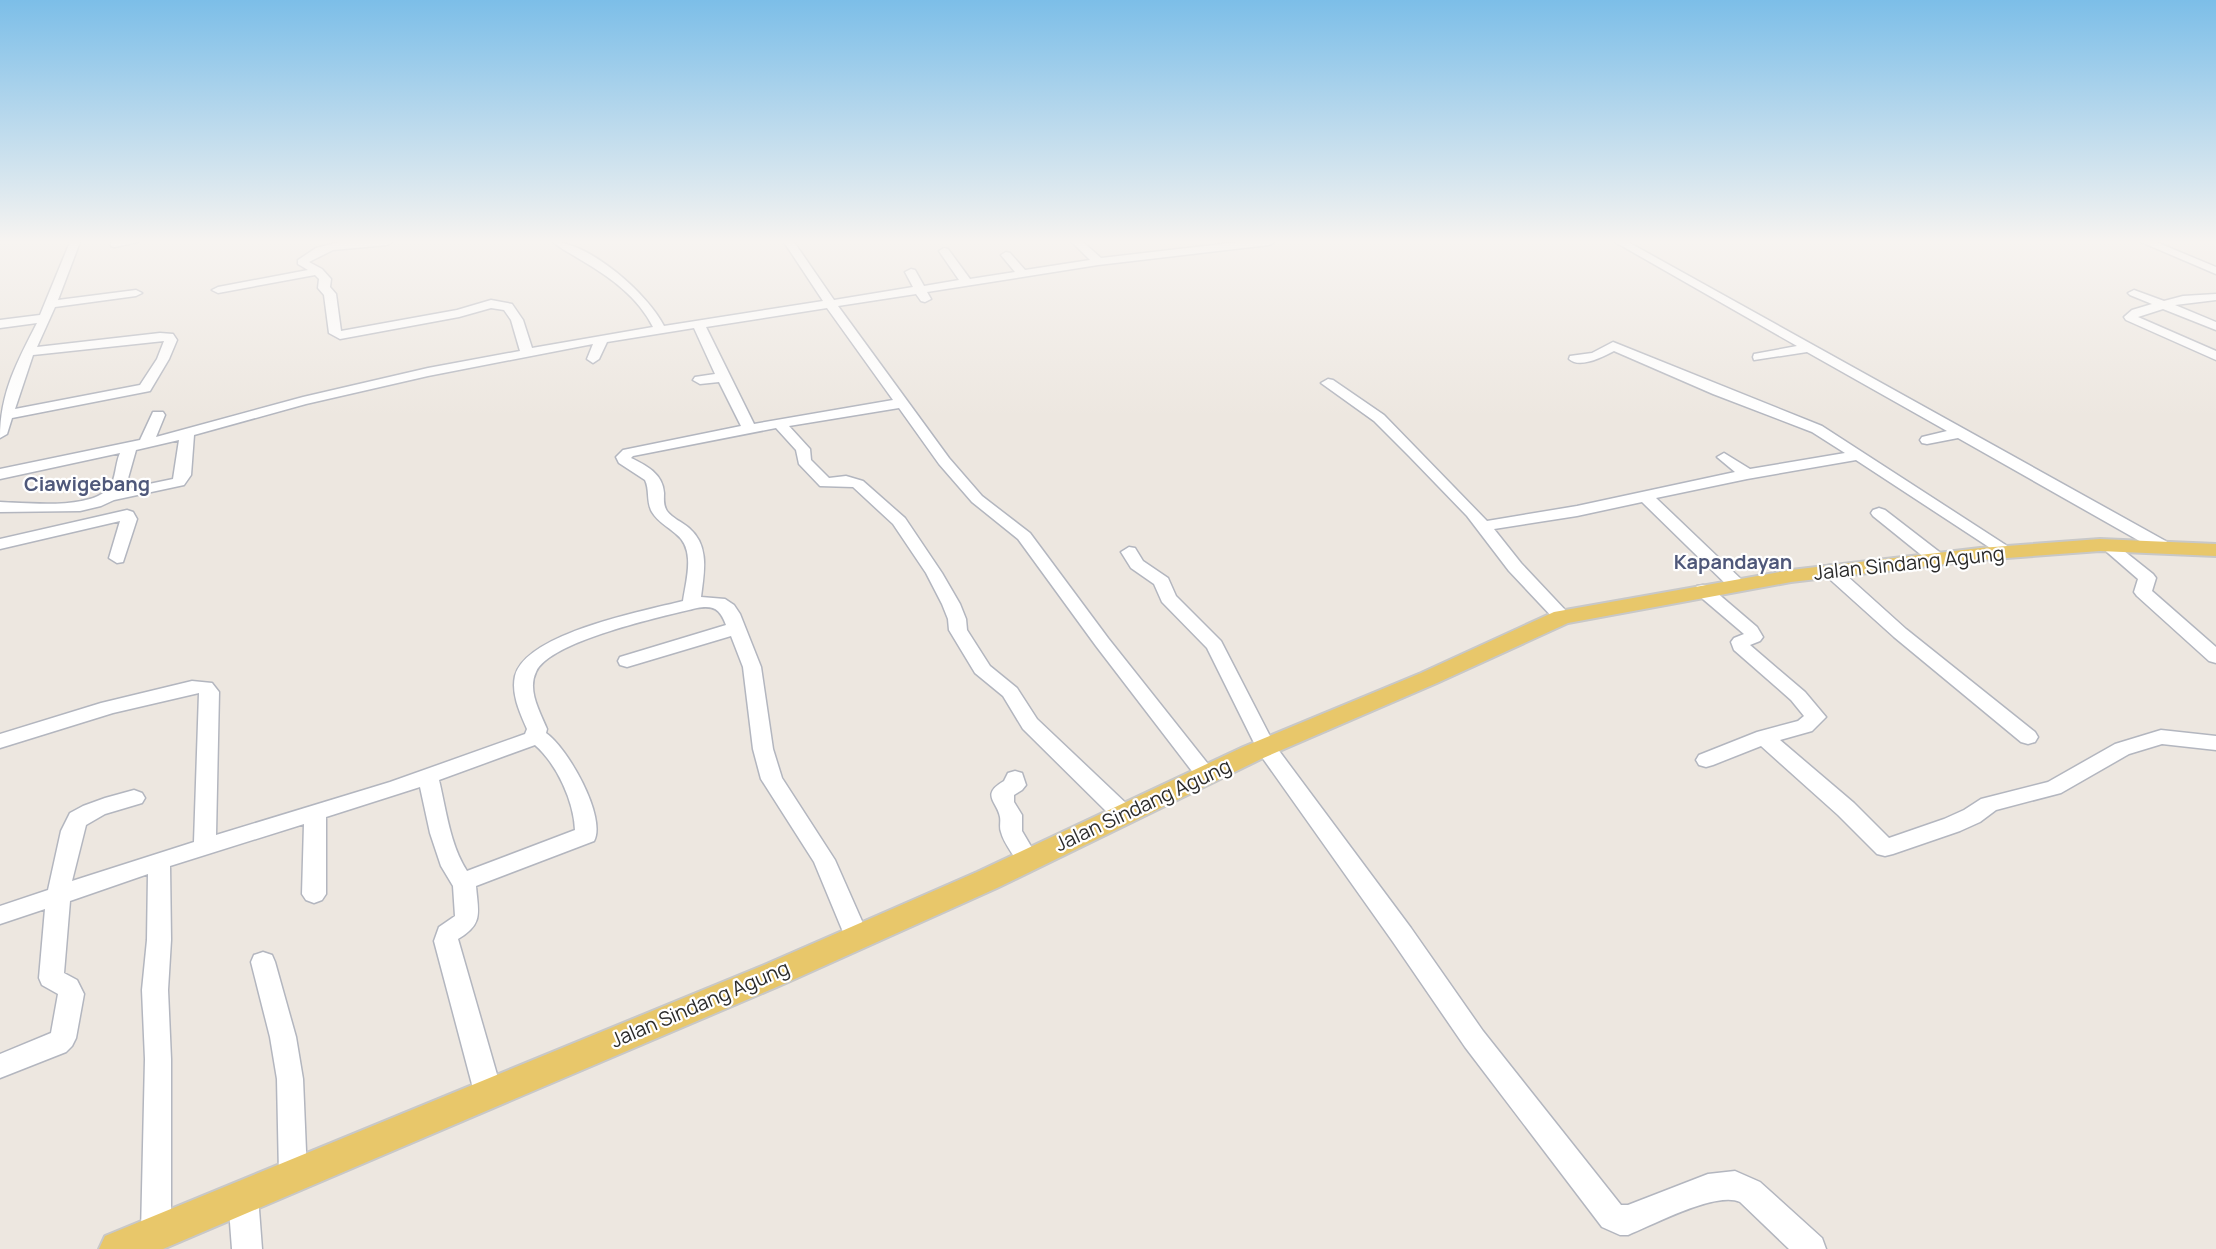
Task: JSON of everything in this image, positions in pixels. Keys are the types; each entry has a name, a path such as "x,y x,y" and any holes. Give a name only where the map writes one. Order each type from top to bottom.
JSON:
{"main road":[{"name":"Jalan Sindang Agung","path":"118,1249 488,1092 775,974 1028,860 1205,774 1439,674 1562,617 1703,590 1830,570 1936,558 2108,546 2216,550"}],"street":[{"path":"0,434 3,416 21,367 52,300"},
{"path":"51,304 80,300"},
{"path":"331,300 335,333 340,335 491,304 508,307 518,320 515,355"},
{"path":"641,300 651,310 659,328"},
{"path":"828,300 970,492 1024,536 1102,642 1205,774"},
{"path":"0,474 138,445 303,401 515,355 659,328 858,300"},
{"path":"1724,300 2165,548"},
{"path":"2150,300 2216,326"},
{"path":"2178,300 2136,313 2130,317 2216,356"},
{"path":"0,324 45,318"},
{"path":"698,323 750,429"},
{"path":"3,416 145,388 163,359 171,340 169,337 160,337 28,352"},
{"path":"593,359 602,339"},
{"path":"2196,347 2216,343"},
{"path":"1575,358 1594,356 1613,346 1718,391 1810,426 1860,455 2007,552"},
{"path":"1759,357 1809,348"},
{"path":"700,380 723,377"},
{"path":"1328,383 1379,418 1483,526 1515,567 1562,617"},
{"path":"691,604 696,567 695,547 686,532 662,516 657,507 655,483 647,472 624,460 623,457 659,439 750,429 902,403"},
{"path":"111,496 119,485 123,463 158,415"},
{"path":"779,423 803,449 804,461 825,483 858,484 899,521 934,573 951,604 957,619 958,630 978,659 982,669 1010,692 1030,724 1123,814"},
{"path":"0,507 66,508 179,482 183,475 187,433"},
{"path":"1928,440 1960,433"},
{"path":"1483,526 1577,511 1746,474 1860,455"},
{"path":"1724,457 1746,474"},
{"path":"1645,496 1737,585"},
{"path":"1879,513 1936,558"},
{"path":"0,544 127,515 129,519 117,558"},
{"path":"2108,546 2147,578 2143,592 2216,657"},
{"path":"1129,552 1137,564 1161,582 1168,598 1220,653 1247,713 1266,748 1402,935 1474,1039 1612,1217 1628,1220 1708,1188 1739,1185 1750,1192 1811,1249"},
{"path":"1830,570 1900,633 2028,737"},
{"path":"1703,590 1751,630 1754,637 1740,644 1798,696 1816,717 1805,726 1733,747 1706,760"},
{"path":"536,736 537,729 523,688 528,667 535,659 566,642 609,626 707,601 725,606 737,627 753,667 764,750 772,779 824,860 857,938"},
{"path":"627,661 718,635 737,627"},
{"path":"0,741 108,708 192,687 205,687 209,692 205,847"},
{"path":"0,915 159,861 428,776 512,747 536,736"},
{"path":"462,882 586,835 579,803 562,762 548,742 536,736"},
{"path":"1764,737 1846,809 1885,848 1952,825 1972,816 1989,804 2055,788 2122,749 2161,737 2216,743"},
{"path":"428,776 441,833 452,866 465,890 467,918 461,926 447,934 446,941 488,1092"},
{"path":"1015,778 1015,785 1003,792 1004,803 1011,815 1011,831 1028,860"},
{"path":"0,1066 57,1044 63,1038 71,994 68,987 51,978 56,897 75,822 96,809 134,798"},
{"path":"314,894 315,813"},
{"path":"156,1233 158,1059 155,990 159,940 159,861"},
{"path":"263,962 283,1037 290,1079 293,1175"},
{"path":"243,1196 247,1249"}],"district":[{"name":"Ciawigebang","path":"87,484"},
{"name":"Kapandayan","path":"1733,562"}]}
